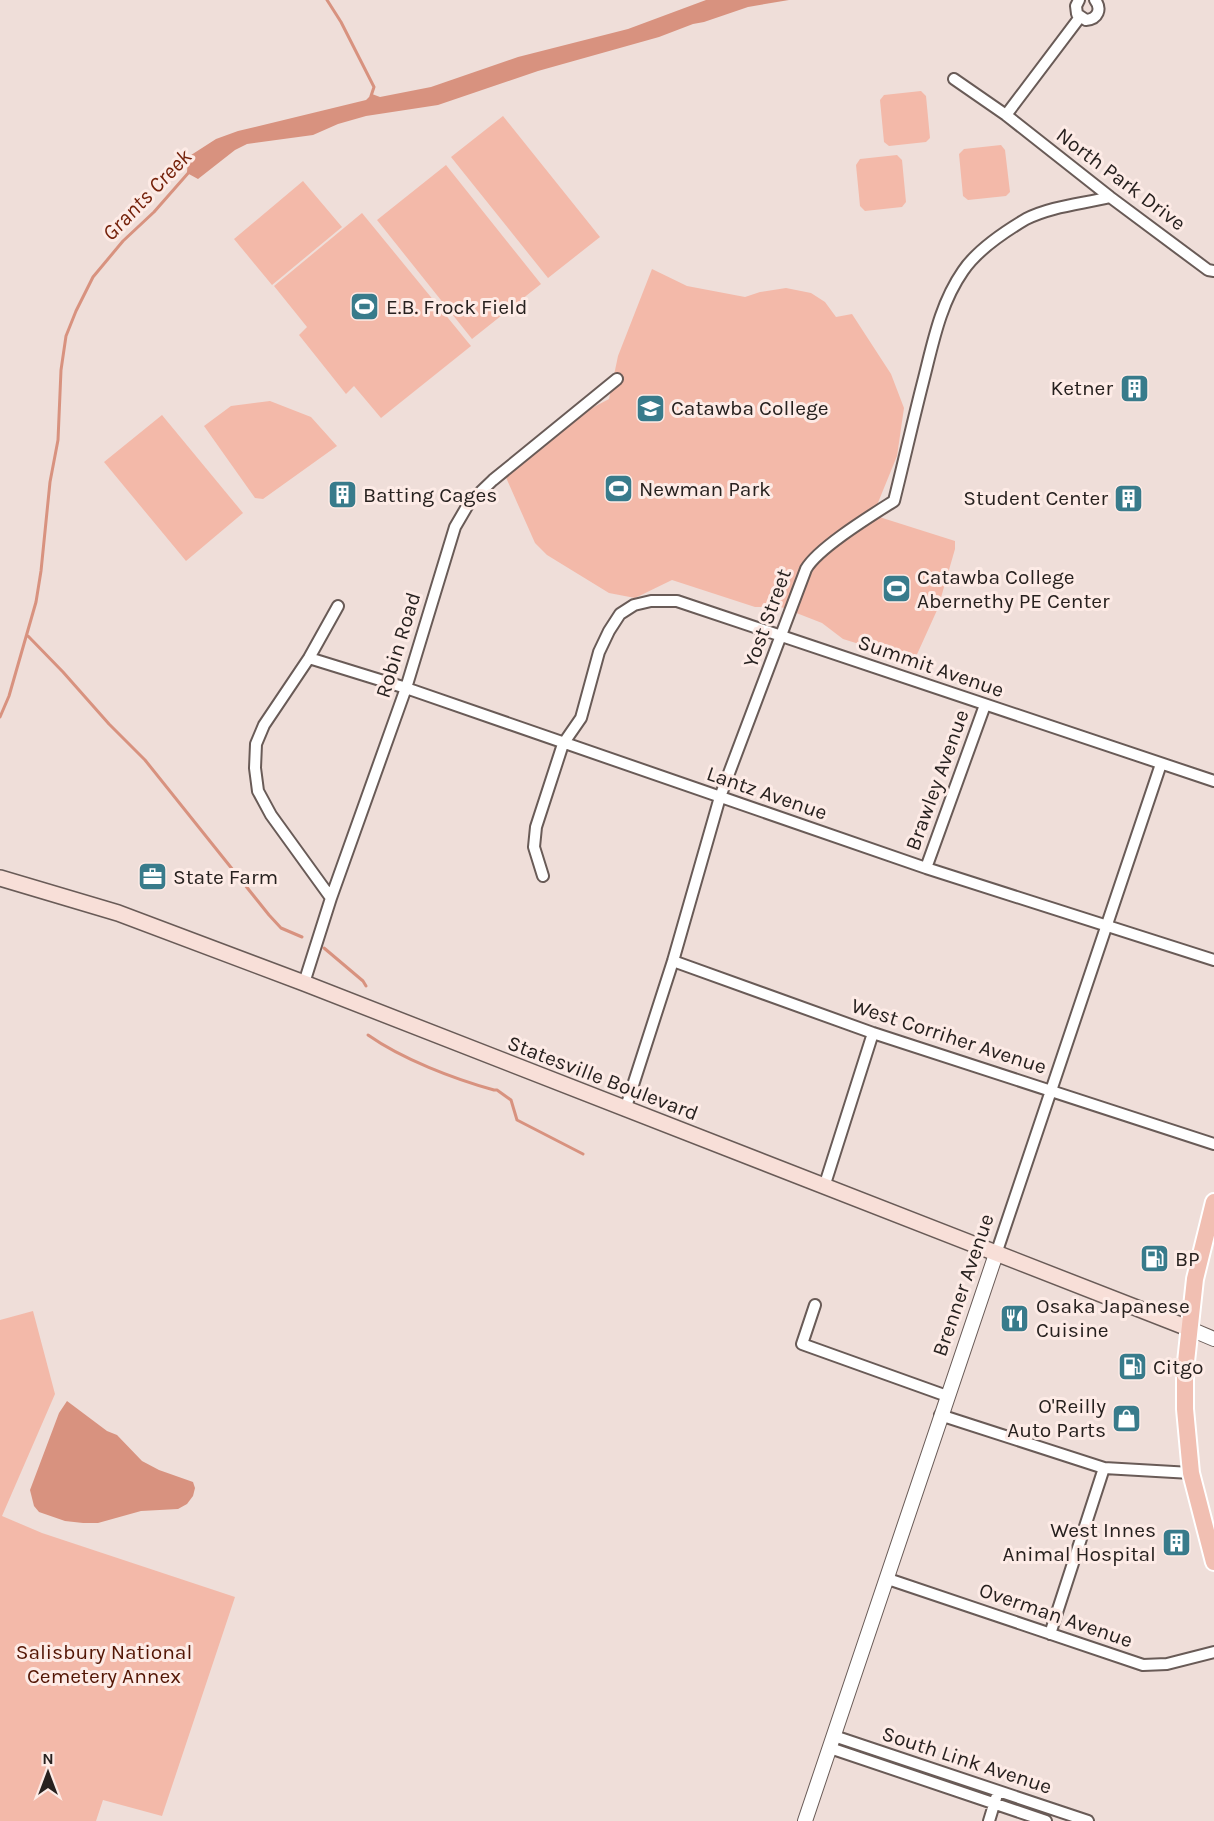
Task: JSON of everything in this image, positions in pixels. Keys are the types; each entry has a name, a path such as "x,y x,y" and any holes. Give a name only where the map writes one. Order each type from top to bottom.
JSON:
{"main road":[{"name":"Statesville Boulevard","path":"0,878 118,913 304,983 1188,1328"},
{"path":"1214,1202 1211,1227 1195,1279 1185,1371 1185,1409 1191,1473 1214,1563"}],"street":[{"path":"1079,0 1076,10 1080,17 1090,20 1096,16 1099,9 1095,0"},
{"path":"1006,115 1080,17"},
{"name":"North Park Drive","path":"954,79 1006,115 1208,270 1214,271"},
{"name":"Yost Street","path":"625,1110 673,961 720,797 809,563 894,501 944,304 964,269 979,253 1028,219 1072,204 1110,197"},
{"name":"Robin Road","path":"304,983 331,898 406,688 455,527 469,503 493,480 617,379"},
{"name":"Summit Avenue","path":"563,744 581,717 599,652 620,614 634,604 651,601 677,601 1214,782"},
{"path":"331,898 271,815 258,791 255,768 256,744 264,725 309,658 338,606"},
{"name":"Lantz Avenue","path":"309,658 406,688 926,868 1214,960"},
{"name":"Brawley Avenue","path":"926,868 985,705"},
{"path":"543,876 534,847 536,827 563,744"},
{"name":"Brenner Avenue","path":"805,1821 1161,764"},
{"name":"West Corriher Avenue","path":"673,961 873,1033 1214,1144"},
{"path":"824,1187 873,1033"},
{"path":"815,1305 802,1344 947,1396"},
{"path":"1188,1328 1214,1339"},
{"path":"940,1415 1104,1468 1191,1473"},
{"path":"1050,1634 1104,1468"},
{"name":"Overman Avenue","path":"888,1579 1143,1665 1167,1664 1214,1652"},
{"name":"South Link Avenue","path":"832,1742 999,1791 1088,1821"},
{"name":"South Link Avenue","path":"832,1742 994,1804 1046,1821"},
{"path":"989,1821 999,1791"}],"green space":[{"path":"921,91 926,96 930,138 926,142 889,146 884,142 880,100 884,95"},
{"path":"503,116 600,237 548,278 451,157"},
{"path":"1001,145 1005,150 1010,192 1006,196 968,200 963,196 959,154 964,149"},
{"path":"897,155 902,160 906,202 902,207 865,211 860,206 856,165 860,159"},
{"path":"446,165 541,284 472,339 377,220"},
{"path":"303,181 342,227 272,285 234,239"},
{"name":"E.B. Frock Field","path":"362,213 471,346 381,418 354,386 346,394 299,335 307,327 274,286"},
{"path":"652,269 687,286 745,297 786,288 811,293 825,302 836,317 852,314 891,374 904,408 897,456 873,515 955,541 955,549 938,608 914,661 843,639 822,623 781,607 755,607 672,580 635,598 609,593 547,555 535,543 504,473 554,428 609,399 618,356"},
{"path":"270,401 311,417 337,446 263,499 255,498 204,426 231,406"},
{"path":"162,415 243,513 186,561 104,462"},
{"name":"Salisbury National Cemetery Annex","path":"33,1311 55,1394 2,1516 42,1533 235,1597 162,1816 103,1800 96,1821 0,1821 0,1320"}],"shaded area":[{"path":"706,0 789,0 748,7 659,37 538,71 438,105 366,116 338,124 313,135 247,144 235,150 198,179 187,173 188,157 216,139 238,131 366,100 372,94 380,97 431,87 518,57 628,29"},
{"path":"67,1401 107,1431 117,1435 142,1461 159,1470 193,1482 195,1488 193,1496 187,1504 178,1509 141,1511 98,1523 65,1521 39,1512 34,1506 30,1490 59,1413"}],"waterway":[{"path":"327,0 341,22 374,87 371,96"},
{"name":"Grants Creek","path":"0,717 9,696 36,602 50,482 58,440 61,370 66,336 93,277 123,241 154,212 190,171"},
{"path":"28,636 145,760 269,915 281,928 302,937"},
{"path":"324,948 366,986"},
{"path":"368,1035 396,1052 429,1067 497,1090 511,1100 517,1120 583,1154"}],"place":[{"name":"E.B. Frock Field","path":"365,307"},
{"name":"Ketner","path":"1134,388"},
{"name":"Catawba College","path":"650,408"},
{"name":"Newman Park","path":"618,489"},
{"name":"Batting Cages","path":"342,495"},
{"name":"Student Center","path":"1129,498"},
{"name":"Catawba College Abernethy PE Center","path":"896,589"},
{"name":"State Farm","path":"152,877"},
{"name":"BP","path":"1154,1259"},
{"name":"Osaka Japanese Cuisine","path":"1015,1318"},
{"name":"Citgo","path":"1132,1367"},
{"name":"O'Reilly Auto Parts","path":"1127,1418"},
{"name":"West Innes Animal Hospital","path":"1177,1542"}]}
